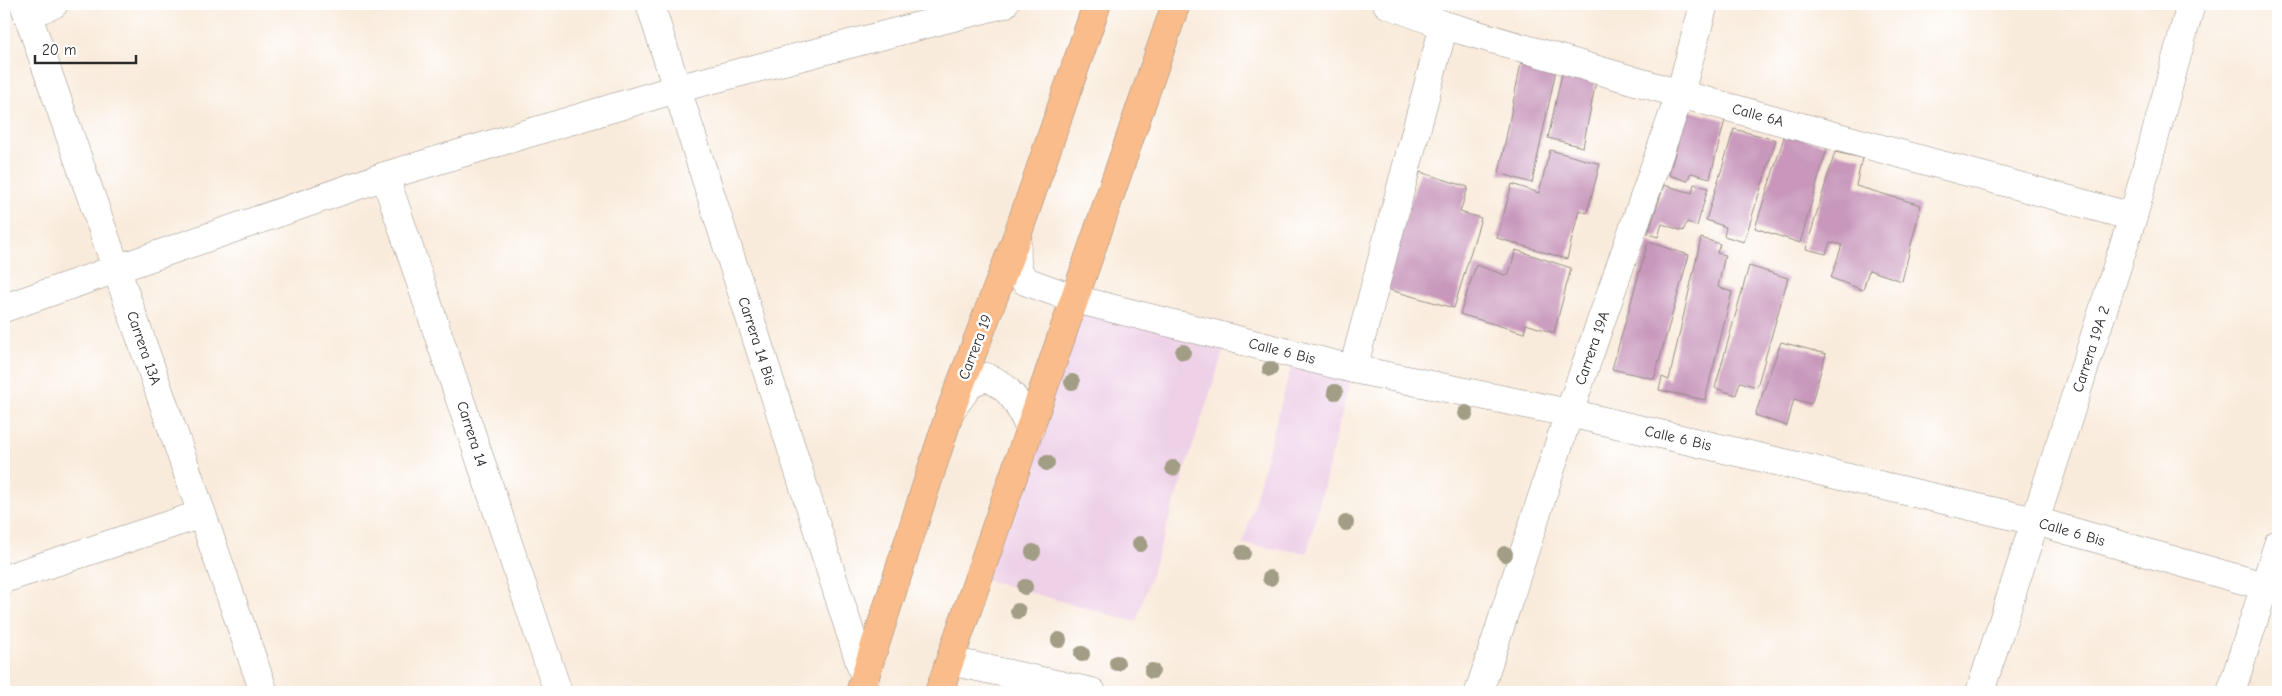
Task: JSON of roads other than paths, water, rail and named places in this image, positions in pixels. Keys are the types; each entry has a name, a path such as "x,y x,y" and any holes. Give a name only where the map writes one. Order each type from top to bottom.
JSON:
{"highway":[{"name":"Carrera 19","path":"862,685 951,409 1017,236 1097,4"},
{"path":"939,692 1176,4"}],"street":[{"path":"26,9 54,4"},
{"name":"Carrera 14 Bis","path":"650,4 862,685"},
{"path":"4,308 385,176 676,89 1004,4"},
{"name":"Calle 6A","path":"1387,4 1444,26 1680,94 2133,217"},
{"name":"Carrera 19A","path":"1479,692 1570,413 1680,94 1704,4"},
{"name":"Carrera 19A 2","path":"1980,692 2133,217 2191,4"},
{"name":"Carrera 13A","path":"26,9 264,692"},
{"path":"1353,369 1444,26"},
{"name":"Carrera 14","path":"385,176 558,692"},
{"name":"Calle 6 Bis","path":"1017,236 1017,266 1020,276 1024,281 1075,299 1353,369 1570,413 2035,521 2272,588"},
{"path":"951,409 970,383 986,377 999,382 1018,402 1030,430"},
{"path":"4,579 202,514"},
{"path":"2231,692 2272,588 2278,544"},
{"path":"950,661 1092,692"}]}
